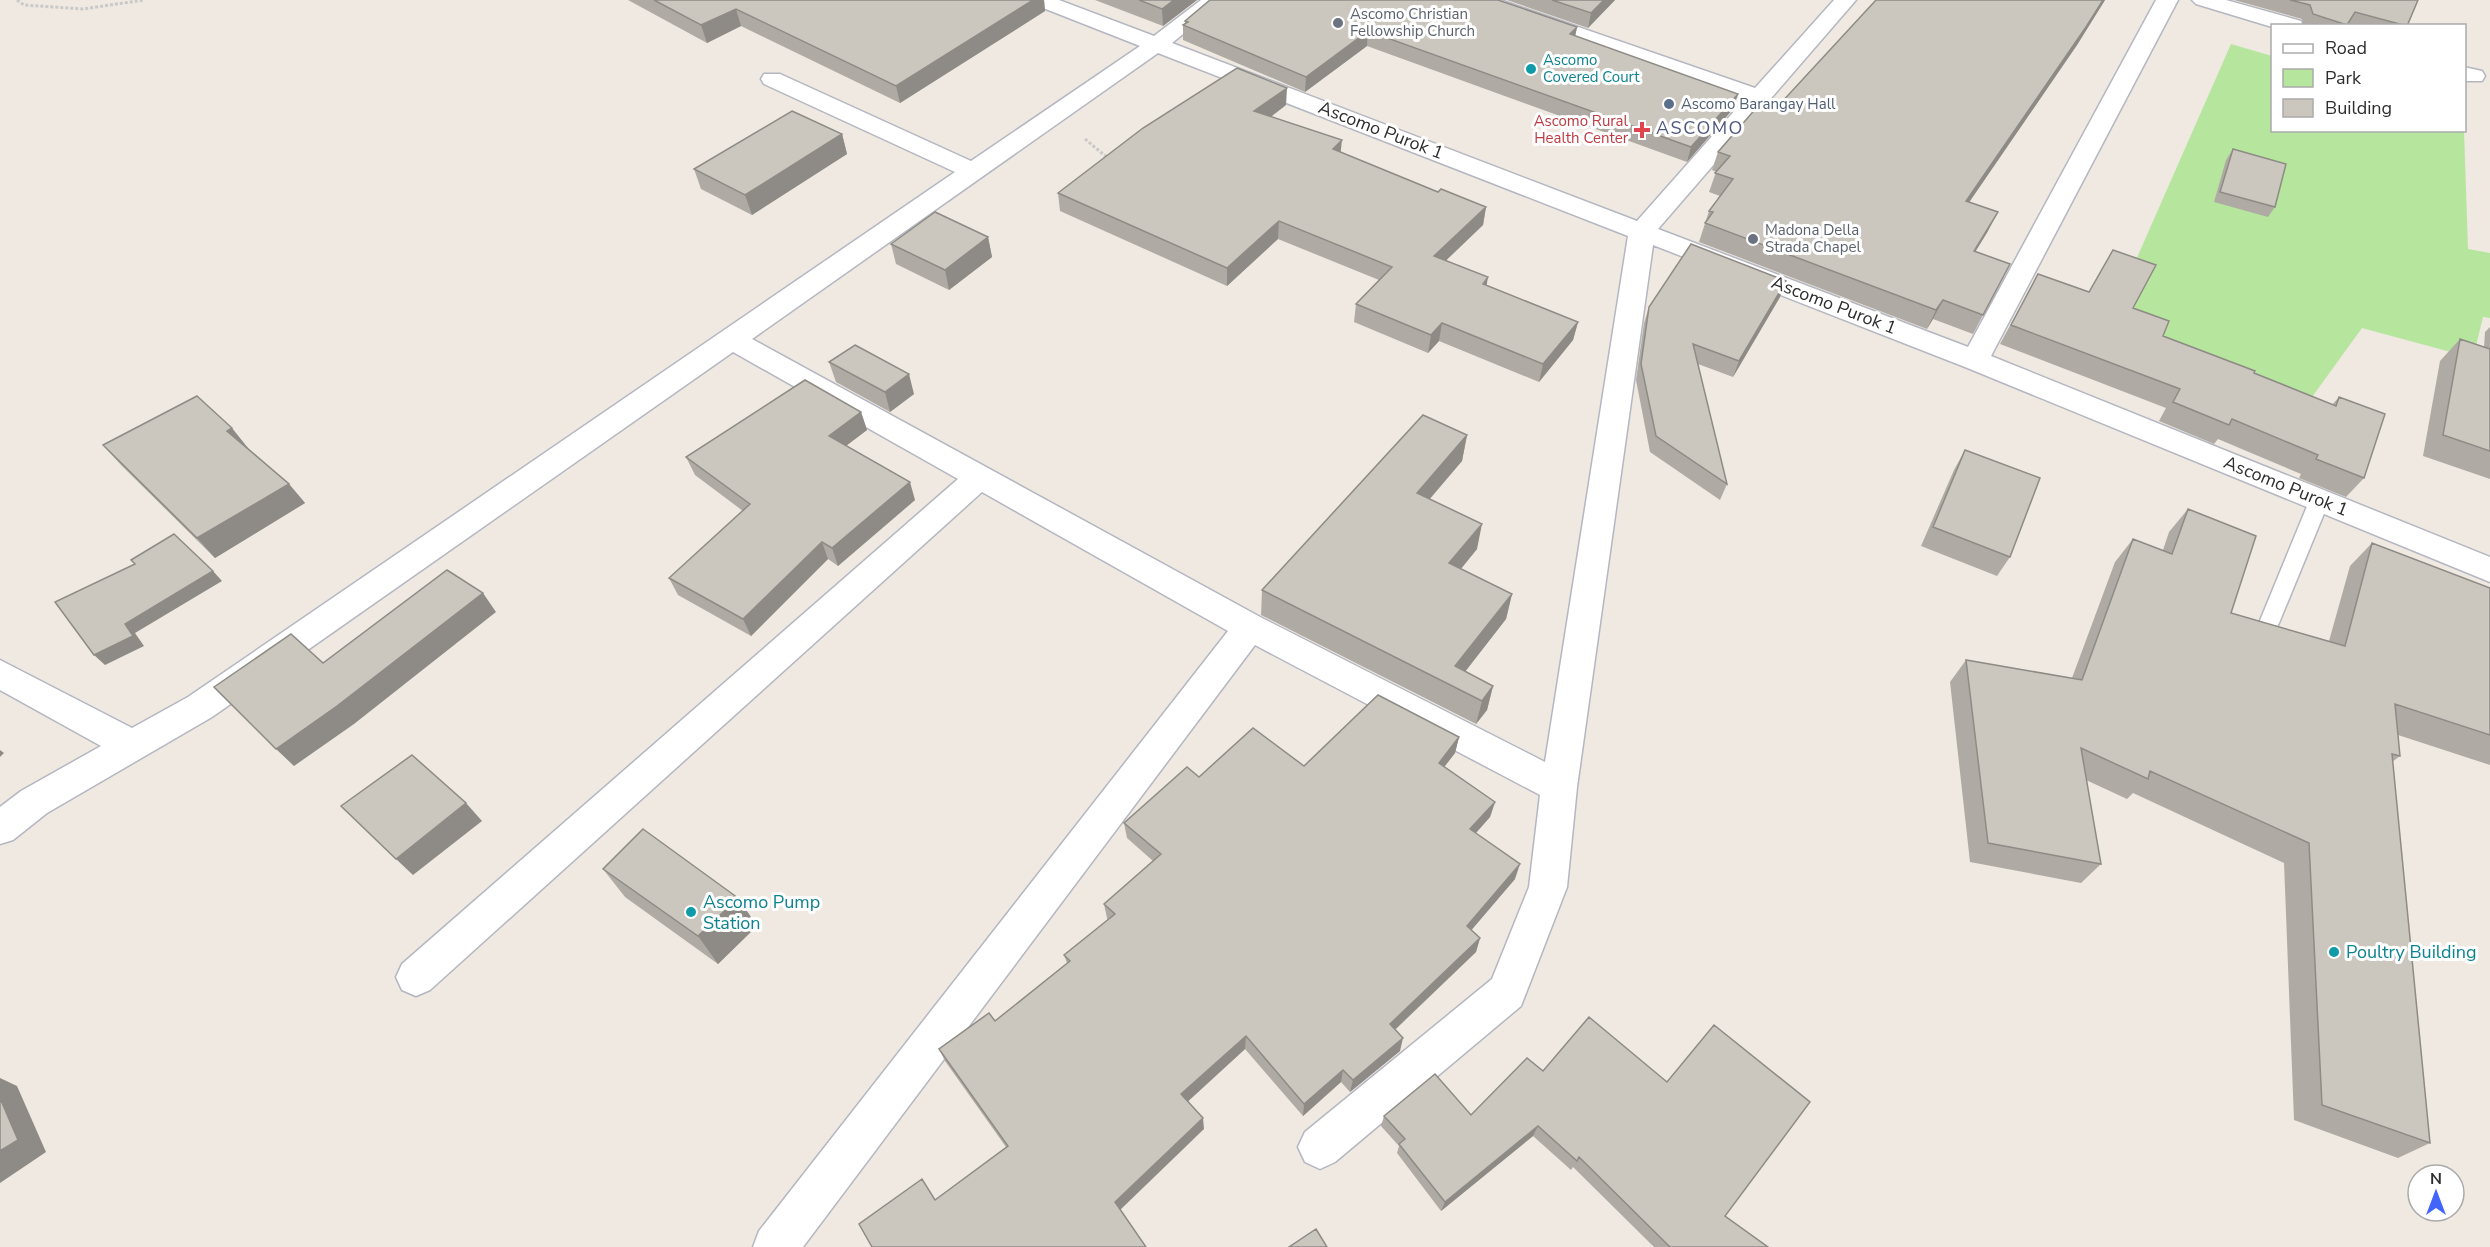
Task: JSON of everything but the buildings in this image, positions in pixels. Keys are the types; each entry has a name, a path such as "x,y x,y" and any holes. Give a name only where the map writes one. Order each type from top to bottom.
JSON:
{"street":[{"name":"Ascomo Purok 1","path":"1040,0 1975,360 2490,570"},
{"path":"0,828 34,802 131,744 200,707 1157,44 1214,0"},
{"path":"1480,0 1760,97"},
{"path":"1320,1147 1508,992 1548,887 1559,787 1642,231 1845,0"},
{"path":"1975,360 2167,0"},
{"path":"2203,0 2286,24"},
{"path":"772,79 973,171"},
{"path":"731,339 1250,627 1559,787"},
{"path":"416,977 981,476"},
{"path":"775,1247 1250,627"},
{"path":"0,674 131,744"}],"lane":[{"path":"2269,623 2320,500"}],"path":[{"path":"18,0 24,5 82,9 144,0"},
{"path":"1055,115 1115,164"}],"green space":[{"path":"2231,44 2271,56 2271,132 2464,132 2468,249 2490,253 2490,318 2483,317 2473,358 2362,328 2312,397 2110,319"}],"place":[{"name":"Ascomo Christian Fellowship Church","path":"1338,23"},
{"name":"Ascomo Covered Court","path":"1531,69"},
{"name":"Ascomo Barangay Hall","path":"1669,104"},
{"name":"Ascomo Rural Health Center","path":"1642,130"},
{"name":"Madona Della Strada Chapel","path":"1753,239"},
{"name":"Ascomo Pump Station","path":"691,912"},
{"name":"Poultry Building","path":"2334,952"}],"district":[{"name":"ASCOMO","path":"1700,128"}]}
